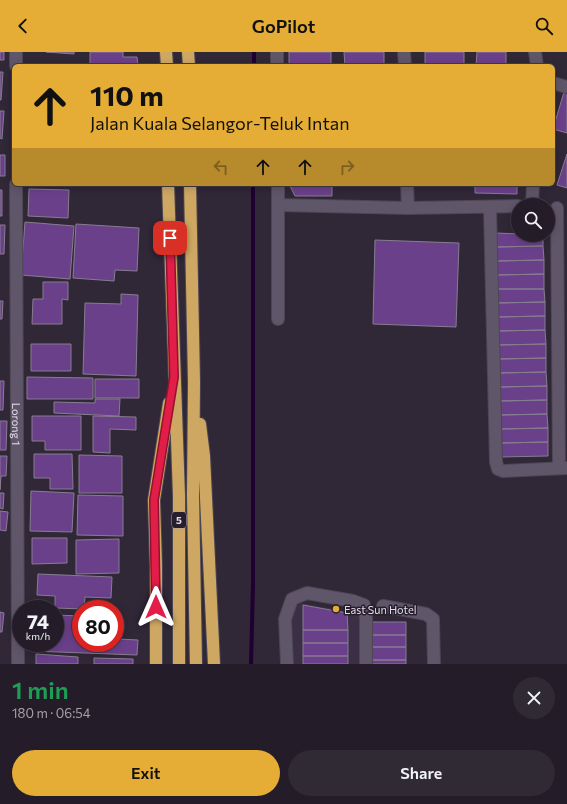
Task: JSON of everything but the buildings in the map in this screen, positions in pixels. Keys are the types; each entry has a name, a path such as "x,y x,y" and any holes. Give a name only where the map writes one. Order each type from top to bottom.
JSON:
{"highway":[{"path":"166,52 167,64"},
{"path":"188,52 188,64"},
{"name":"5","path":"168,186 178,496 180,664"},
{"name":"5","path":"190,186 194,382 193,494 196,664"},
{"name":"5","path":"156,664 156,565 154,500 174,377"},
{"name":"5","path":"194,382 204,456 214,664"}],"street":[{"path":"16,52 16,64"},
{"path":"277,52 277,64"},
{"path":"404,52 405,64"},
{"path":"535,52 537,64"},
{"path":"555,84 567,87"},
{"name":"Lorong 1","path":"16,186 18,664"},
{"path":"278,186 278,319"},
{"path":"407,186 408,208"},
{"path":"532,198 533,186"},
{"path":"278,205 408,208 511,206"},
{"path":"490,208 496,462 498,469 503,472 563,468 557,208"},
{"path":"287,664 286,619 292,598 308,592 353,601 364,605 366,618 366,664"},
{"path":"383,606 426,614 433,619 434,664"}],"shaded area":[{"path":"295,602 362,614 361,664 291,664 290,622"}],"waterway":[{"path":"254,52 254,64"},
{"path":"251,664 253,584 253,186"}],"place":[{"name":"East Sun Hotel","path":"336,609"}],"route":[{"path":"156,607 154,500 174,377 170,238"}]}
